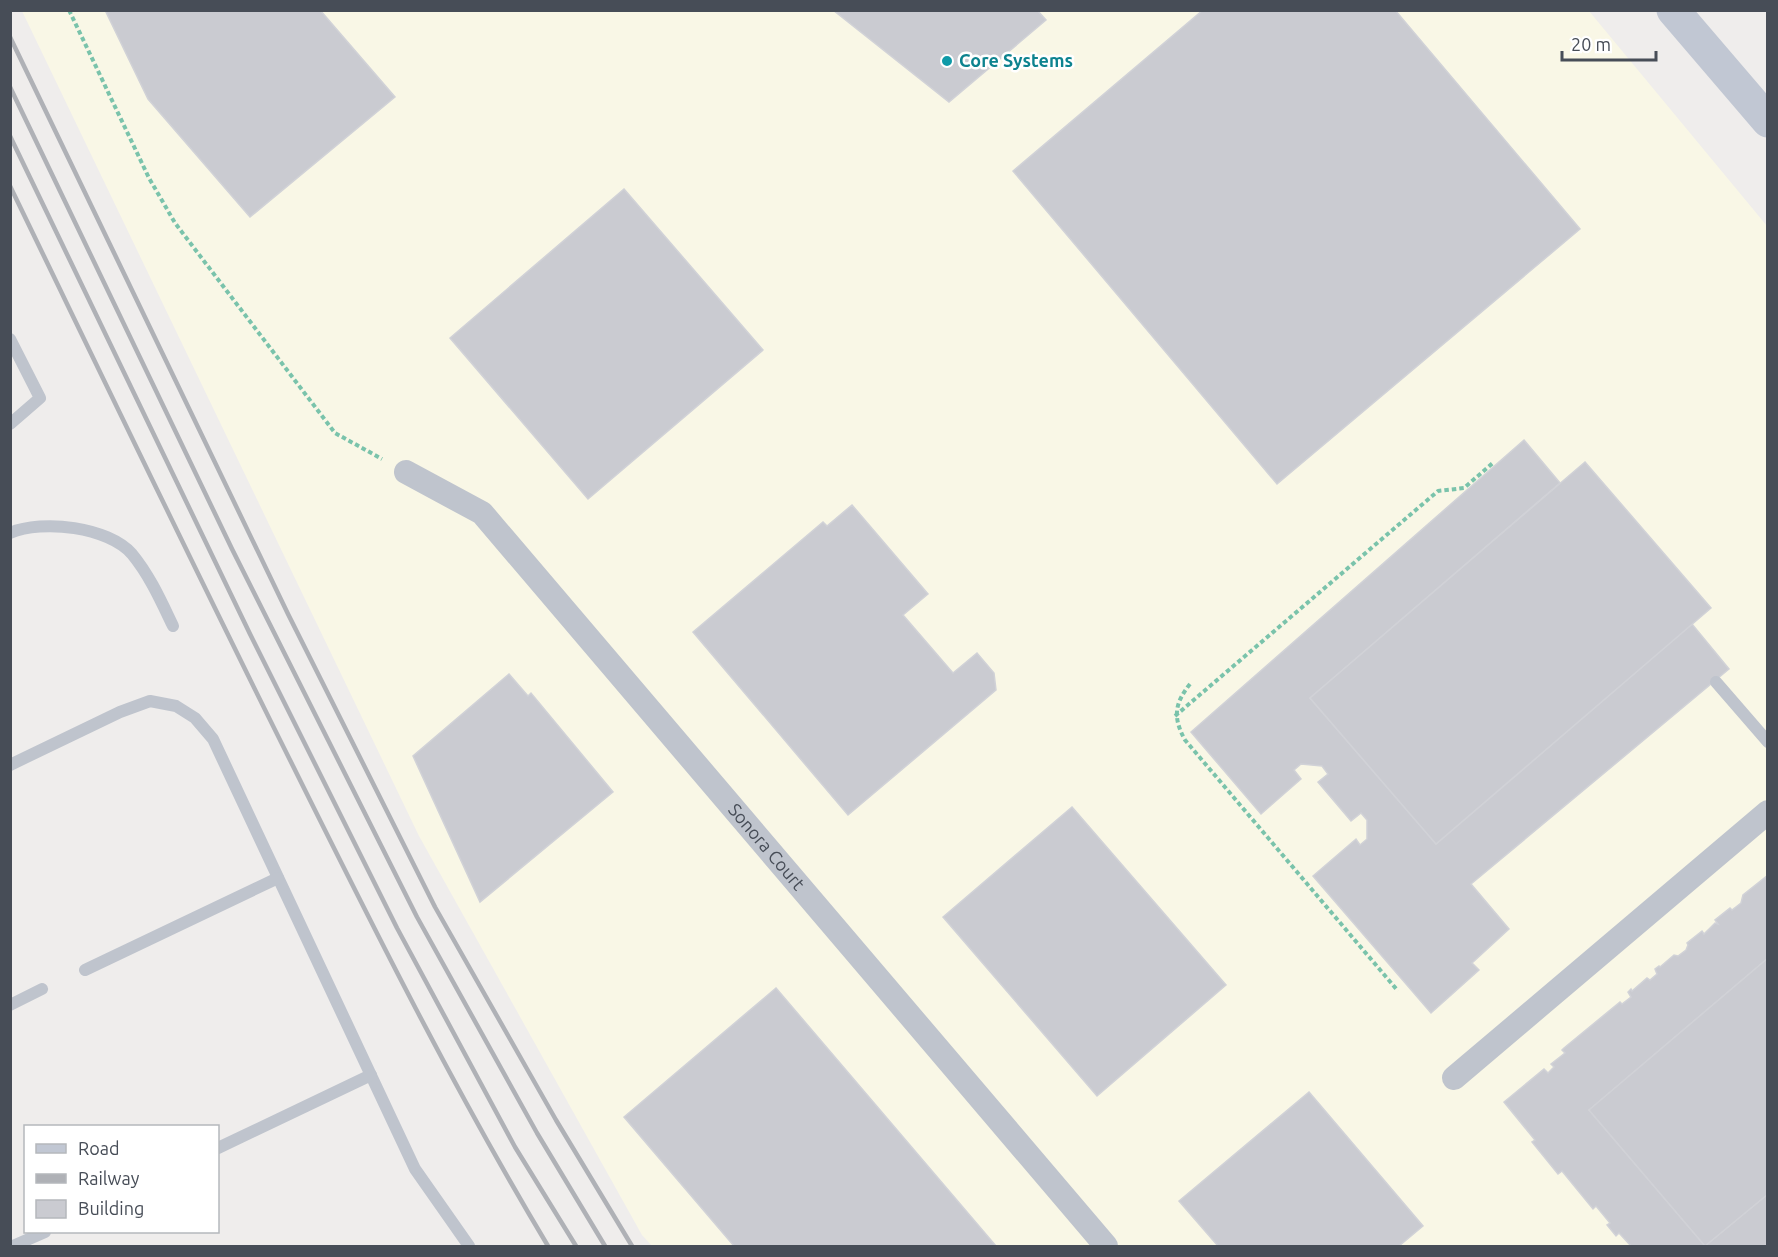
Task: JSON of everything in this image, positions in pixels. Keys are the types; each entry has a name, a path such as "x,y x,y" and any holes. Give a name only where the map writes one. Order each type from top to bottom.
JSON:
{"main road":[{"path":"1673,10 1767,121"}],"street":[{"name":"Sonora Court","path":"406,472 482,513 1106,1246"},
{"path":"1454,1078 1767,812"}],"lane":[{"path":"10,339 40,398 10,424"},
{"path":"10,532 48,524 77,528 105,537 130,552 149,578 173,626"},
{"path":"1716,682 1767,742"},
{"path":"10,765 120,712 150,701 176,706 195,718 213,739 415,1169 469,1246"},
{"path":"85,970 278,878"},
{"path":"10,1005 42,989"},
{"path":"219,1148 371,1075"},
{"path":"13,1246 43,1233"}],"path":[{"path":"69,10 149,178 175,223 335,433 406,472"},
{"path":"1175,716 1438,491 1464,488 1494,462"},
{"path":"1190,684 1179,701 1175,716 1185,740 1398,991"}],"shaded area":[{"path":"22,11 1589,11 1767,226 1767,1246 652,1246 642,1235 419,836"}],"building":[{"path":"105,10 320,10 395,97 250,217 148,99"},
{"name":"Core Systems","path":"833,10 1037,10 1046,20 949,102"},
{"path":"1203,10 1395,10 1580,229 1277,484 1013,171"},
{"path":"624,189 763,350 588,499 450,338"},
{"path":"1524,440 1560,483 1310,698 1436,844 1692,624 1729,669 1471,884 1509,929 1472,963 1479,970 1431,1013 1313,876 1356,839 1360,845 1367,839 1367,820 1361,813 1351,821 1318,782 1328,774 1322,766 1301,764 1294,770 1301,779 1261,814 1191,732"},
{"path":"1585,462 1711,608 1436,844 1310,698"},
{"path":"852,505 928,594 903,615 953,673 977,653 994,673 996,690 848,815 693,632 823,522 827,526"},
{"path":"509,674 528,696 531,693 613,792 480,902 413,756"},
{"path":"1072,807 1226,985 1097,1096 943,917"},
{"path":"1768,875 1768,958 1589,1110 1705,1246 1631,1246 1619,1233 1616,1236 1607,1225 1610,1223 1596,1206 1593,1209 1562,1171 1558,1174 1532,1142 1535,1140 1504,1102 1544,1069 1548,1073 1554,1067 1551,1064 1565,1053 1562,1050 1564,1048 1620,1002 1622,1004 1631,997 1628,992 1631,989 1632,991 1647,978 1650,980 1657,974 1655,969 1674,955 1678,956 1686,950 1687,943 1702,931 1704,934 1715,923 1718,924 1715,920 1730,908 1732,910 1741,903 1743,895"},
{"path":"1768,958 1768,1194 1705,1246 1589,1110"},
{"path":"776,988 996,1246 734,1246 624,1117"},
{"path":"1309,1092 1423,1226 1399,1246 1218,1246 1179,1201"},
{"path":"1768,1194 1768,1246 1705,1246"}],"railway":[{"path":"10,37 288,614 435,907 556,1120 632,1246"},
{"path":"10,87 232,549 417,917 537,1133 605,1246"},
{"path":"10,136 250,634 397,928 515,1147 576,1246"},
{"path":"10,186 354,888 480,1129 548,1246"}],"place":[{"name":"Core Systems","path":"947,61"}]}
